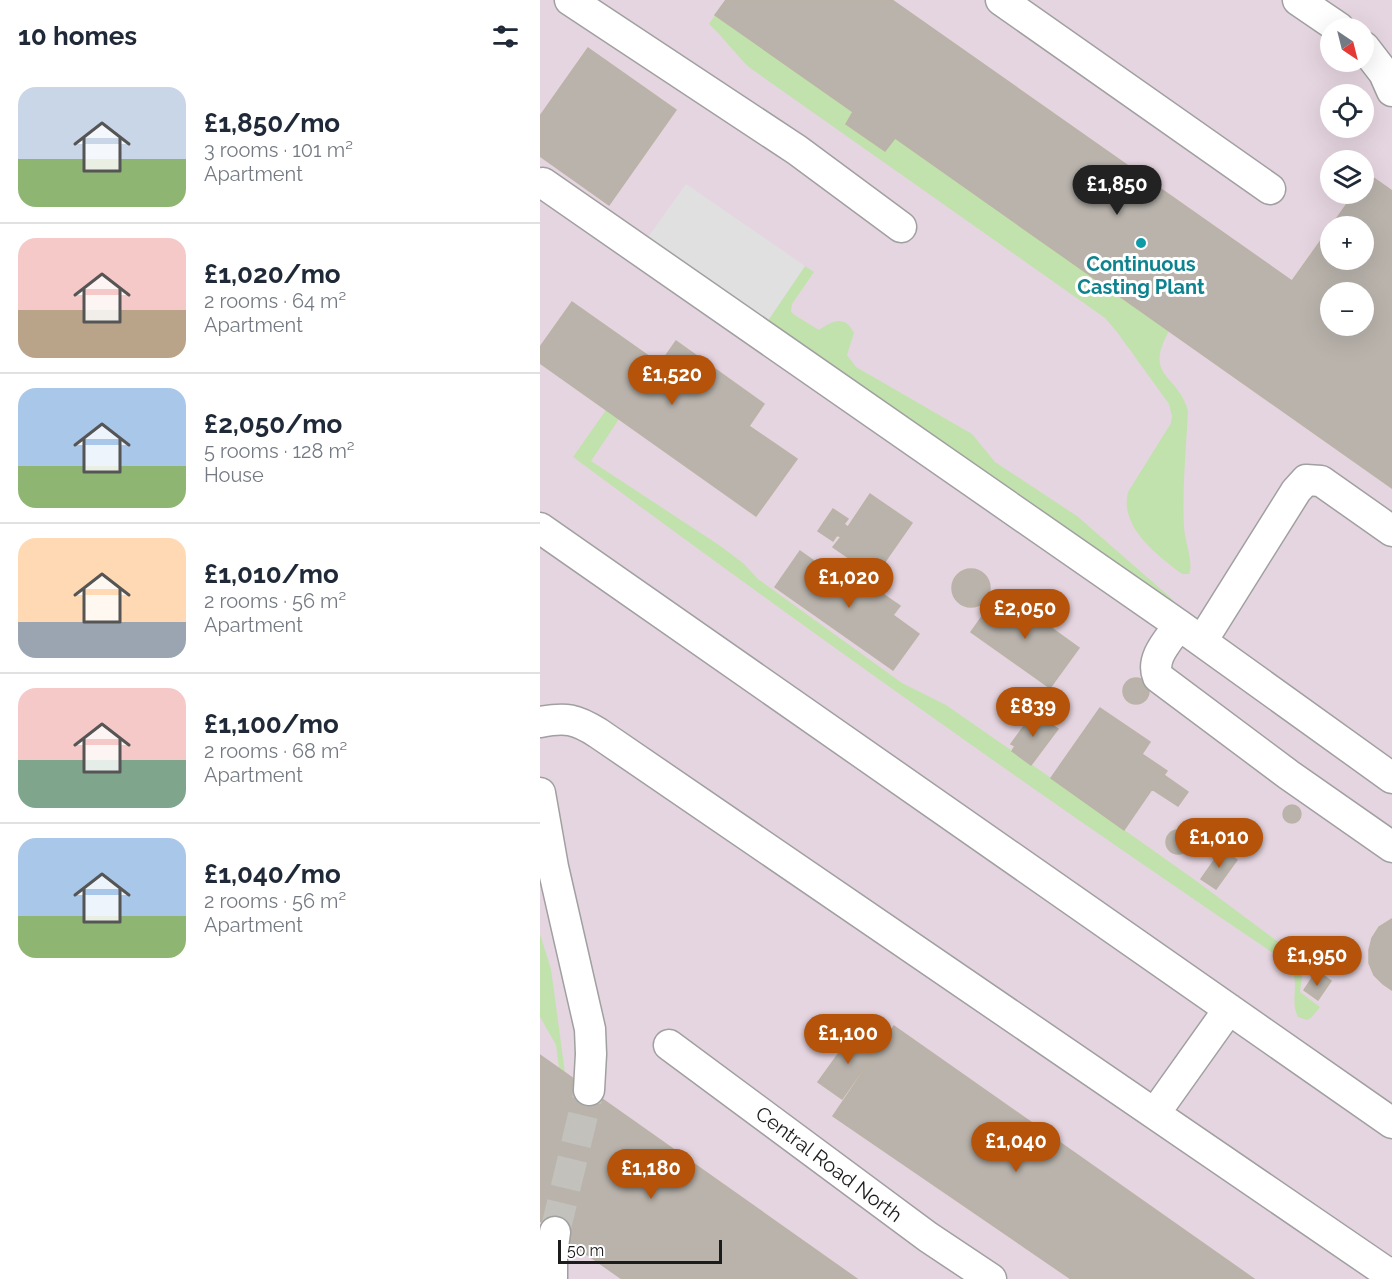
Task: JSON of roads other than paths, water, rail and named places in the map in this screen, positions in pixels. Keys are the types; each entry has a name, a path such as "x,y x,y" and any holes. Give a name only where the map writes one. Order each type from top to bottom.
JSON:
{"lane":[{"path":"570,0 797,150 901,227"},
{"path":"1001,0 1270,189"},
{"path":"1298,0 1324,18"},
{"path":"1374,60 1384,73 1392,91"},
{"path":"543,183 1190,633 1392,778"},
{"path":"1392,531 1320,481 1306,480 1296,490 1190,633 1156,659 1155,669 1158,677 1289,775 1392,847"},
{"path":"540,528 1392,1123"},
{"path":"540,722 573,719 598,732 1373,1264 1392,1274"},
{"path":"541,802 553,867 590,1029 589,1090"},
{"path":"1155,1113 1229,1009"},
{"name":"Central Road North","path":"669,1045 928,1237 991,1279"},
{"path":"552,1279 555,1232"}],"tunnel":[{"path":"555,1232 589,1090"}],"place":[{"name":"Continuous Casting Plant","path":"1141,243"}]}
